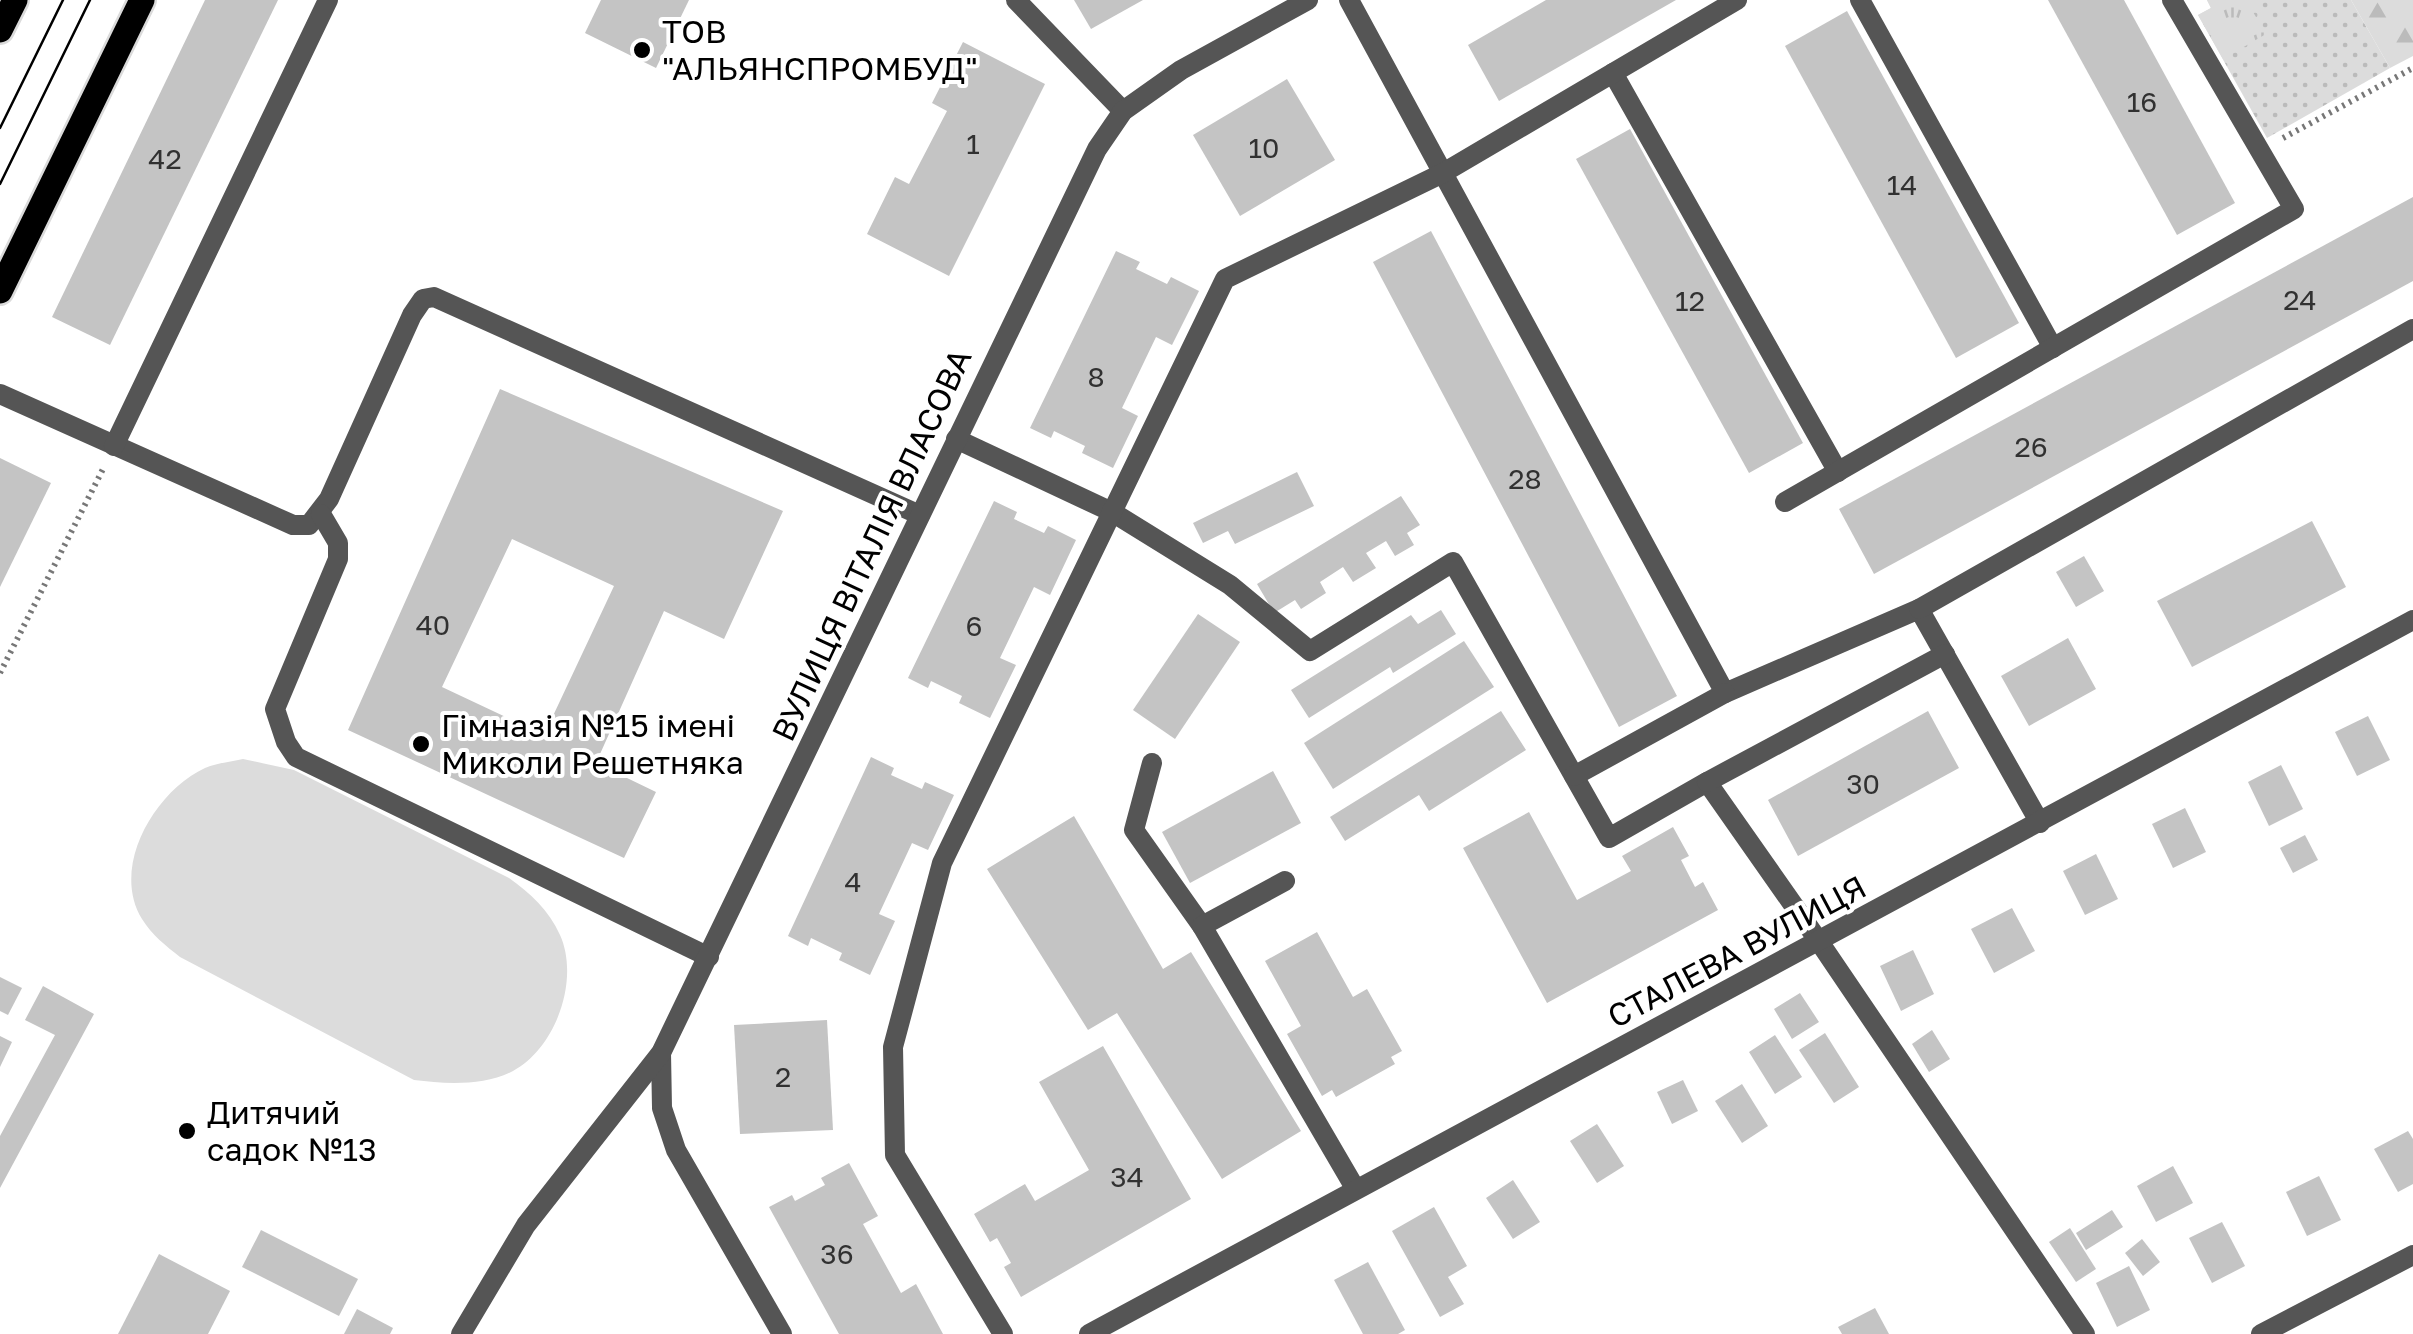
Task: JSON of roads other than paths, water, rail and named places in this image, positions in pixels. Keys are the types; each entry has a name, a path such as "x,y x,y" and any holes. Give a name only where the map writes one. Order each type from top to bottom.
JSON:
{"main road":[{"path":"0,30 15,0"},
{"path":"0,291 142,0"}],"street":[{"path":"114,446 328,0"},
{"path":"1016,0 1122,111"},
{"name":"ВУЛИЦЯ ВІТАЛІЯ ВЛАСОВА","path":"460,1334 526,1224 661,1052 1070,198 1122,111 1181,70 1308,0"},
{"path":"1349,0 1725,693"},
{"path":"1003,1334 895,1155 893,1047 942,863 1226,279 1443,173 1736,0"},
{"path":"1860,0 2053,348"},
{"path":"1785,502 2294,209 2172,0"},
{"path":"1612,73 1838,472"},
{"path":"0,394 293,525 309,525 321,514 412,314 423,299 434,297 920,514"},
{"path":"1574,776 1725,693 1919,609 2413,329"},
{"path":"956,439 1112,512 1230,585 1310,651 1453,562 1609,838 1945,654"},
{"path":"321,514 338,543 338,559 275,710 286,742 296,756 709,957"},
{"path":"1919,609 2040,823"},
{"name":"СТАЛЕВА ВУЛИЦЯ","path":"1089,1334 2413,620"},
{"path":"1152,762 1134,830 1202,926 1356,1188"},
{"path":"1708,782 2085,1334"},
{"path":"1202,926 1285,881"},
{"path":"661,1052 662,1108 676,1150 782,1334"},
{"path":"2262,1334 2413,1256"}],"tram line":[{"path":"0,128 63,0"},
{"path":"0,184 90,0"}],"place":[{"name":"ТОВ \"АЛЬЯНСПРОМБУД\"","path":"642,50"},
{"name":"Гімназія №15 імені Миколи Решетняка","path":"421,744"},
{"name":"Дитячий садок №13","path":"187,1131"}]}
